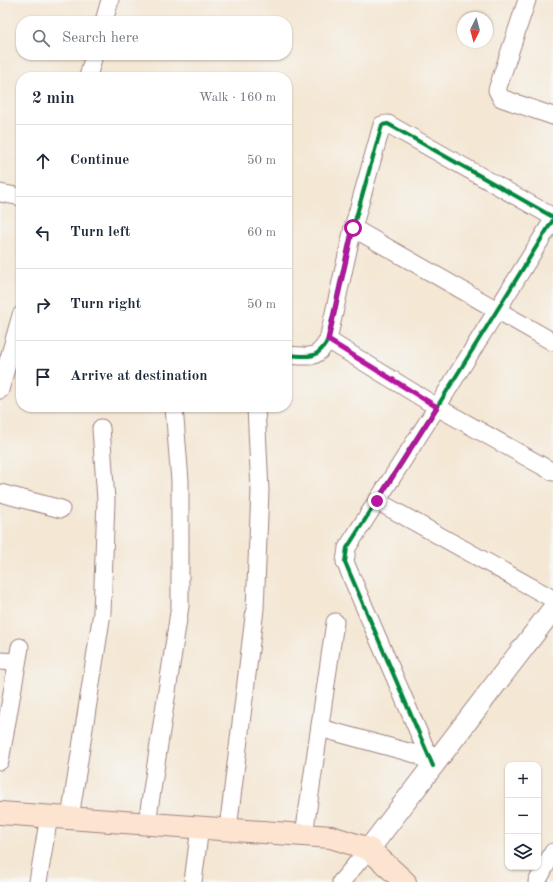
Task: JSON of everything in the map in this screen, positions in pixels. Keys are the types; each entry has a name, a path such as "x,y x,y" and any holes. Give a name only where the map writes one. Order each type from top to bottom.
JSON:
{"main road":[{"path":"0,813 331,837 369,849 405,882"}],"street":[{"path":"105,16 110,0"},
{"path":"527,0 497,90 502,98 553,116"},
{"path":"89,72 93,60"},
{"path":"292,355 314,356 322,350 328,340 353,228 382,125 388,124 553,217"},
{"path":"0,193 16,196"},
{"path":"433,766 345,562 347,548 437,407 553,220"},
{"path":"353,228 553,342"},
{"path":"0,390 3,370 16,330"},
{"path":"328,340 437,407 553,472"},
{"path":"147,823 180,606 180,480 174,412"},
{"path":"228,829 255,609 260,491 256,412"},
{"path":"38,882 60,817 102,613 106,500 101,428"},
{"path":"0,493 61,509"},
{"path":"377,501 553,599"},
{"path":"341,882 369,849 553,609"},
{"path":"304,835 335,622"},
{"path":"0,661 18,654 0,761"},
{"path":"320,728 419,755 433,766"},
{"path":"193,882 200,827"},
{"path":"537,882 553,852"}],"cycle path":[{"path":"292,355 311,356 316,354 324,347 328,340 353,228 382,125 388,124 553,217"},
{"path":"433,766 345,562 347,548 437,407 553,220"}],"route":[{"path":"353,228 328,340 437,407 377,501"}]}
